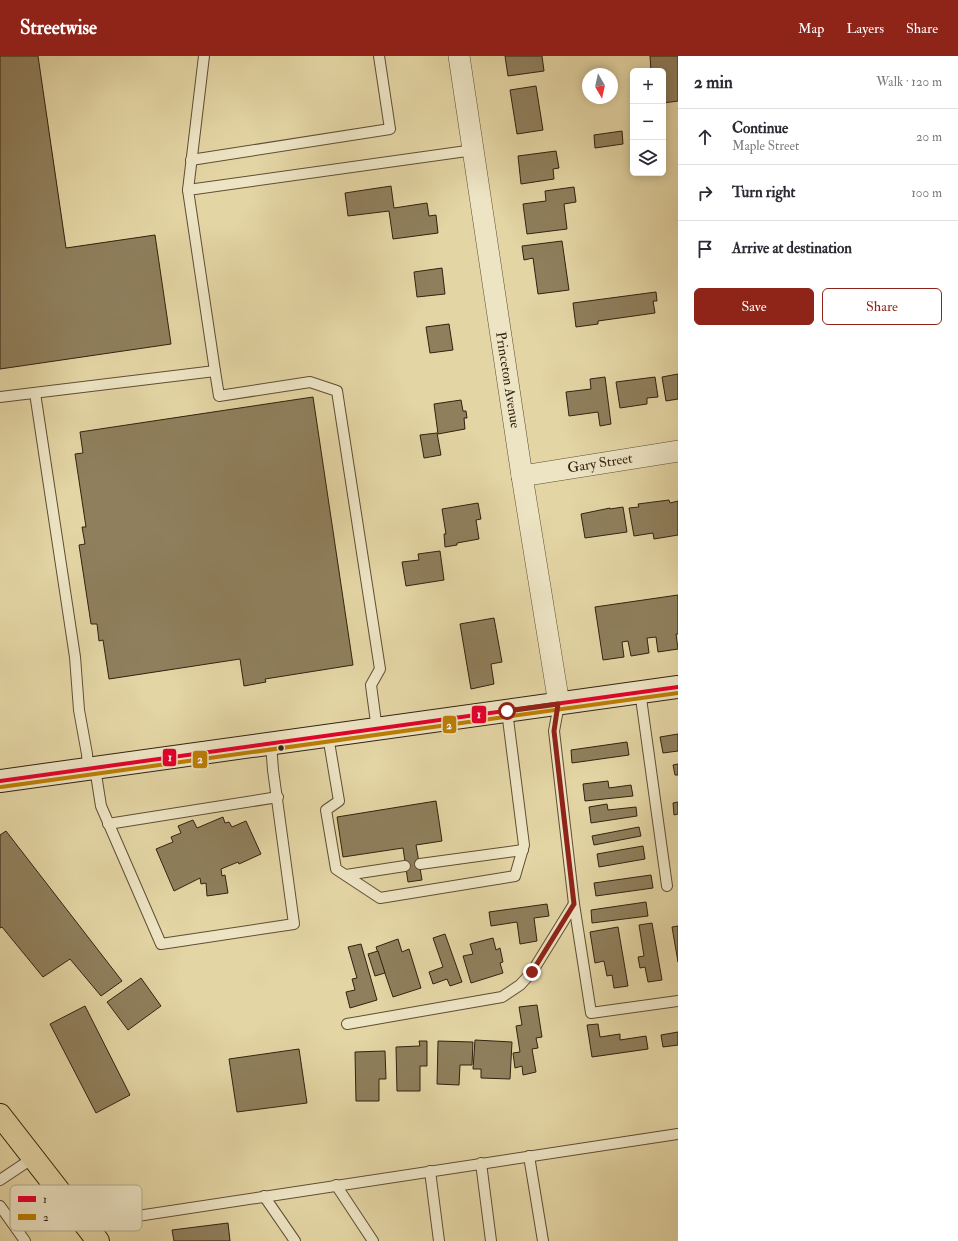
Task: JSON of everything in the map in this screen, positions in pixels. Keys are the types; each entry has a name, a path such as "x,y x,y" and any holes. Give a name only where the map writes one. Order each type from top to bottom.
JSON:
{"main road":[{"path":"0,1115 54,1185"},
{"path":"90,1231 98,1241"}],"street":[{"name":"Princeton Avenue","path":"459,56 558,704"},
{"name":"Gary Street","path":"522,476 678,451"},
{"path":"0,781 377,730 678,687"}],"lane":[{"path":"204,56 188,190 219,396 310,382 337,391 380,669 371,684 377,730"},
{"path":"191,160 390,129 379,56"},
{"path":"188,190 474,150"},
{"path":"0,397 215,370"},
{"path":"35,393 75,657 79,710 87,754 101,806 108,824 161,944 294,924 278,797 273,770 271,744"},
{"path":"640,692 667,886"},
{"path":"558,704 554,731 574,904 591,1013 678,1000"},
{"path":"328,736 339,801 326,810 336,869 380,898 515,876 524,845 507,711"},
{"path":"108,824 278,797"},
{"path":"420,864 523,850"},
{"path":"346,876 406,866"},
{"path":"347,1024 502,997 520,985 532,972 574,904"},
{"path":"142,1215 678,1134"},
{"path":"529,1156 543,1241"},
{"path":"0,1180 33,1158"},
{"path":"481,1163 491,1241"},
{"path":"430,1171 440,1241"},
{"path":"336,1185 373,1241"},
{"path":"264,1196 296,1241"},
{"path":"0,1206 10,1220"},
{"path":"18,1231 25,1241"}],"building":[{"path":"0,56 38,56 66,248 155,235 171,344 0,369"},
{"path":"505,56 542,56 544,71 508,76"},
{"path":"650,56 678,56 678,101 666,103 666,68 651,68"},
{"path":"536,86 543,130 517,134 510,90"},
{"path":"622,131 623,144 595,148 594,135"},
{"path":"556,151 559,168 553,169 554,179 521,184 518,156"},
{"path":"391,186 394,208 427,203 429,216 436,215 438,233 393,239 389,211 348,216 345,193"},
{"path":"574,187 576,202 564,204 567,229 527,234 523,204 546,201 545,191"},
{"path":"562,241 569,290 538,294 533,258 524,260 522,246"},
{"path":"442,268 445,294 417,297 414,272"},
{"path":"656,292 657,301 653,301 655,313 598,321 598,324 576,327 573,303"},
{"path":"449,324 453,350 430,353 426,327"},
{"path":"678,374 678,399 666,401 662,377"},
{"path":"605,377 611,424 600,426 598,412 569,416 566,392 591,389 590,379"},
{"path":"655,377 658,397 647,398 647,404 620,408 616,382"},
{"path":"313,397 353,665 265,679 266,682 244,686 240,659 109,679 103,640 99,641 97,624 91,624 79,545 85,544 82,527 86,527 75,454 83,453 80,432"},
{"path":"461,400 463,411 466,411 467,418 464,418 465,429 438,434 434,404"},
{"path":"437,433 441,455 424,458 420,435"},
{"path":"669,500 670,503 678,501 678,535 654,539 653,533 634,536 629,508 639,507 638,504"},
{"path":"478,503 481,519 476,520 479,539 445,547 444,534 446,534 442,509"},
{"path":"623,507 627,532 585,538 581,514"},
{"path":"440,551 444,580 406,586 402,562 419,560 418,554"},
{"path":"678,595 678,634 676,634 678,649 658,652 656,637 647,638 649,653 631,656 628,641 622,642 624,657 603,660 595,607"},
{"path":"494,618 502,662 491,664 494,684 471,689 460,624"},
{"path":"678,734 678,751 663,753 660,737"},
{"path":"627,742 629,755 572,763 571,750"},
{"path":"678,764 678,775 675,775 673,765"},
{"path":"608,781 609,788 631,785 633,796 585,801 583,784"},
{"path":"436,801 442,841 416,845 422,880 408,882 403,848 343,857 337,817"},
{"path":"678,802 678,814 674,815 673,803"},
{"path":"607,804 608,810 636,807 637,816 591,823 589,807"},
{"path":"223,817 225,823 229,822 232,827 246,821 261,854 239,864 238,862 221,869 222,876 225,875 228,893 207,896 206,883 201,884 200,878 174,891 156,849 173,842 171,837 181,833 178,826 193,820 197,828"},
{"path":"639,827 641,836 594,845 592,836"},
{"path":"6,831 122,981 101,996 70,959 43,977 2,927 0,928 0,835"},
{"path":"643,846 645,859 599,867 597,854"},
{"path":"651,875 653,888 596,896 594,883"},
{"path":"646,902 648,916 592,923 591,910"},
{"path":"547,904 549,916 534,918 537,941 520,944 517,922 491,926 489,912"},
{"path":"652,923 662,980 648,982 645,967 640,968 638,957 644,956 639,925"},
{"path":"678,926 678,962 672,927"},
{"path":"618,927 628,986 614,988 612,975 607,976 604,961 595,963 590,932"},
{"path":"445,934 462,982 450,986 447,979 433,984 429,972 443,967 433,938"},
{"path":"493,938 496,950 500,948 503,962 500,963 503,973 471,983 463,956 473,954 470,944"},
{"path":"398,939 402,952 409,949 421,988 393,997 376,947"},
{"path":"361,944 377,1000 350,1008 346,992 355,990 352,979 357,978 348,947"},
{"path":"378,951 385,973 375,976 368,954"},
{"path":"141,978 161,1006 128,1030 107,1002"},
{"path":"537,1005 542,1037 536,1038 538,1048 532,1049 536,1072 523,1075 522,1066 515,1068 513,1053 520,1052 516,1026 522,1025 519,1007"},
{"path":"85,1006 130,1095 96,1113 50,1024"},
{"path":"598,1024 600,1037 620,1034 620,1040 646,1036 648,1049 592,1057 587,1025"},
{"path":"678,1032 678,1045 663,1047 661,1035"},
{"path":"475,1040 512,1042 510,1079 481,1078 481,1069 473,1069"},
{"path":"419,1041 427,1041 427,1066 420,1066 420,1091 397,1091 396,1047 420,1046"},
{"path":"438,1041 473,1042 472,1065 460,1065 459,1085 437,1084"},
{"path":"299,1049 307,1103 237,1112 229,1059"},
{"path":"385,1051 386,1079 379,1079 379,1101 356,1101 355,1052"},
{"path":"228,1223 230,1241 174,1241 172,1230"}],"transit line":[{"name":"1","path":"0,781 678,687"},
{"name":"2","path":"1,787 678,693"}],"route":[{"path":"507,711 558,704 554,731 574,904 532,972"}]}
